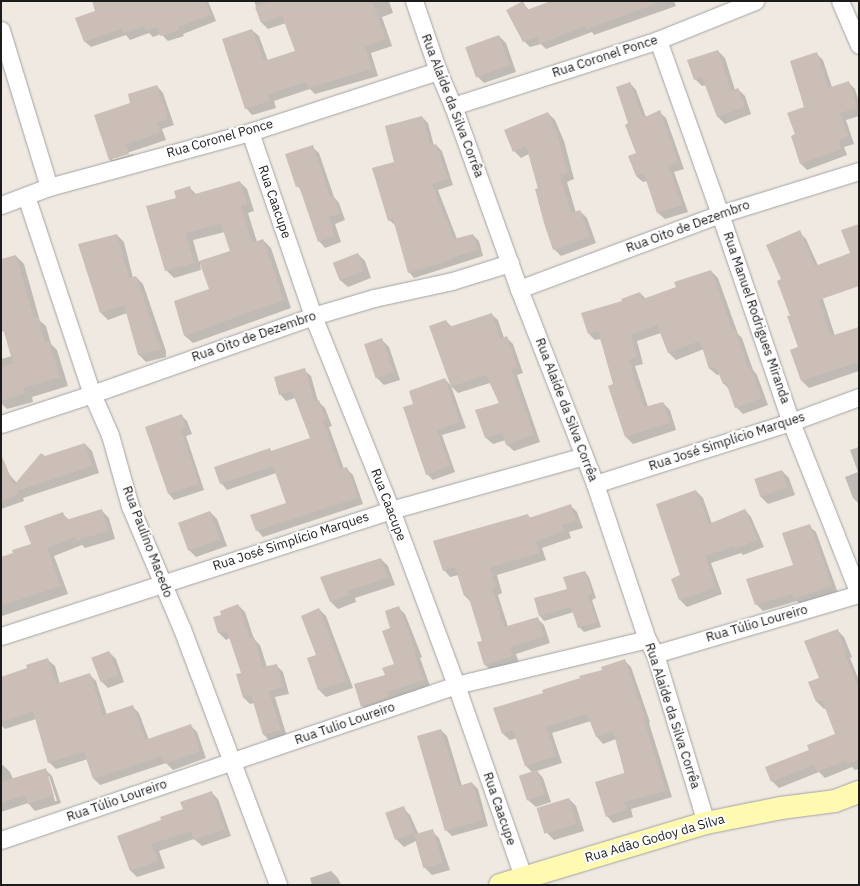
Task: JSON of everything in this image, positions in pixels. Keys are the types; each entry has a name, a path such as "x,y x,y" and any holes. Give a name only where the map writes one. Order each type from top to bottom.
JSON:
{"street":[{"name":"Rua Alaíde da Silva Corrêa","path":"414,1 438,71 453,106 519,289 595,484 647,639 655,654 706,822"},
{"name":"Rua Coronel Ponce","path":"453,106 658,40 755,1"},
{"path":"840,1 859,45"},
{"path":"1,30 49,187"},
{"name":"Rua Manuel Rodrigues Miranda","path":"658,40 720,214 791,422 859,594"},
{"name":"Rua Coronel Ponce","path":"1,205 49,187 250,132 438,71"},
{"name":"Rua Caacupe","path":"250,132 313,316 391,510 456,685 524,879"},
{"name":"Rua Oito de Dezembro","path":"519,289 720,214 859,171"},
{"name":"Rua Paulino Macedo","path":"26,196 92,394 107,425 130,506 182,629 278,885"},
{"name":"Rua Oito de Dezembro","path":"1,424 92,394 313,316 374,298 452,281 510,262"},
{"name":"Rua José Simplício Marques","path":"595,484 791,422 859,397"},
{"name":"Rua José Simplício Marques","path":"1,636 391,510 584,456"},
{"name":"Rua Túlio Loureiro","path":"655,654 859,594"},
{"path":"456,685 647,639"},
{"name":"Rua Tulio Loureiro","path":"233,762 456,685"},
{"name":"Rua Túlio Loureiro","path":"1,840 233,762"},
{"name":"Rua Adão Godoy da Silva","path":"500,885 524,879 706,822 781,808 835,801 859,792"}],"building":[{"path":"92,1 205,1 211,15 178,27 179,30 160,36 158,27 146,31 144,26 123,34 121,29 84,42 75,18 95,11"},
{"path":"271,1 372,1 386,39 365,47 372,69 308,88 306,82 268,94 270,101 245,109 222,39 252,29 264,61 295,51 282,16 261,23 255,7"},
{"path":"523,1 527,10 551,1 658,1 658,3 587,29 586,26 539,44 537,37 523,42 506,10"},
{"path":"499,35 510,65 476,77 465,47"},
{"path":"718,50 731,91 738,88 745,107 717,117 702,77 694,80 687,60"},
{"path":"817,52 828,88 849,81 857,108 840,113 848,137 839,141 841,149 800,164 791,136 795,134 787,113 804,107 790,61"},
{"path":"630,82 643,118 660,110 678,162 668,166 682,205 657,213 644,174 636,176 628,156 636,153 625,125 628,123 616,87"},
{"path":"157,85 168,119 157,122 160,133 126,144 129,154 109,160 94,115 130,103 128,94"},
{"path":"548,112 557,133 568,173 560,175 571,213 580,210 590,237 553,250 535,189 538,188 526,146 513,152 504,130"},
{"path":"422,116 431,146 436,144 448,179 432,184 454,239 473,234 478,250 408,273 393,219 388,221 372,168 394,162 385,126"},
{"path":"313,145 330,197 333,195 340,214 329,217 335,236 318,242 299,186 296,187 285,154"},
{"path":"240,181 247,204 241,206 252,243 263,239 284,300 184,336 174,301 209,289 199,261 230,251 221,224 186,233 194,263 165,271 146,206 176,198 174,191 190,186 192,195"},
{"path":"859,224 859,286 819,300 831,336 859,327 859,362 801,381 790,350 798,347 787,316 790,316 777,281 781,279 766,245 800,230 815,266 850,253 841,230"},
{"path":"117,234 129,278 136,276 161,349 138,355 124,305 100,313 78,244"},
{"path":"358,253 365,271 340,280 333,263"},
{"path":"16,255 34,318 38,317 45,342 49,341 60,377 24,388 26,393 1,401 1,367 13,363 1,322 1,259"},
{"path":"711,270 733,331 736,331 748,368 750,367 762,398 735,408 726,383 723,384 716,367 709,369 700,341 668,353 657,325 631,335 637,357 629,360 644,407 663,402 670,423 625,437 608,386 613,384 598,331 588,334 581,313 622,301 621,299 640,292 643,299 676,287 674,282"},
{"path":"492,313 500,339 507,336 517,367 511,369 534,435 506,445 502,433 485,438 475,410 499,403 486,375 451,387 429,326 446,320 449,327"},
{"path":"382,338 394,372 376,378 364,344"},
{"path":"305,368 314,402 319,400 326,420 323,421 340,469 347,467 358,498 256,531 250,515 286,503 273,466 220,484 214,467 270,448 271,451 310,438 292,391 279,395 274,377"},
{"path":"445,378 460,422 437,430 450,466 426,475 403,407 413,404 409,391"},
{"path":"182,414 186,428 181,430 199,484 168,494 145,427"},
{"path":"85,443 92,466 17,491 18,494 1,501 1,454 14,485 41,453 45,456"},
{"path":"782,470 788,488 760,497 754,479"},
{"path":"696,490 709,524 745,509 758,540 735,549 734,546 705,556 716,587 679,600 671,579 680,575 656,504"},
{"path":"571,504 576,521 562,525 564,531 536,541 540,553 490,568 496,587 492,588 504,627 538,617 544,637 510,647 513,656 484,665 477,642 482,641 468,595 464,596 455,567 443,571 433,541 528,514 529,518"},
{"path":"102,509 108,531 76,541 75,537 47,548 61,586 1,606 1,557 13,553 12,550 31,544 24,526 63,512 66,520"},
{"path":"210,511 220,539 188,551 178,523"},
{"path":"810,524 832,586 794,599 792,594 755,605 746,579 793,565 782,533"},
{"path":"381,558 388,578 348,591 350,595 330,602 320,577"},
{"path":"585,571 592,593 588,595 597,622 578,628 571,607 539,616 534,598 567,589 563,577"},
{"path":"238,604 250,638 254,637 263,667 277,664 283,687 269,691 281,730 263,735 251,695 243,698 236,674 241,673 227,631 218,633 213,617 221,615 220,611"},
{"path":"399,606 416,651 414,652 424,680 387,692 389,697 361,707 354,684 385,675 382,668 394,664 382,631 390,628 385,611"},
{"path":"319,608 347,681 318,690 307,658 316,655 301,616"},
{"path":"838,629 845,650 844,651 859,690 859,760 847,764 846,761 817,772 814,765 771,782 765,767 809,750 807,745 835,734 822,700 816,702 808,682 819,678 804,641"},
{"path":"109,651 118,675 101,682 91,658"},
{"path":"48,658 56,684 90,673 103,715 133,705 145,740 191,724 200,751 165,764 162,756 93,779 84,752 48,763 33,711 1,722 1,677 27,668 26,665"},
{"path":"625,659 644,715 643,716 666,791 624,802 627,810 606,817 595,782 624,773 613,731 596,737 587,714 546,727 556,756 525,766 513,730 502,734 493,708 543,693 542,690 580,678 579,676 602,670 601,667"},
{"path":"441,729 459,786 472,782 483,820 445,831 417,736"},
{"path":"46,768 54,796 27,804 25,795 1,803 1,782"},
{"path":"537,770 545,795 527,801 519,776"},
{"path":"212,791 225,829 194,840 191,831 152,844 158,861 130,871 117,836 161,820 160,817 183,809 180,802"},
{"path":"569,798 577,824 544,834 536,808"},
{"path":"404,806 414,833 395,840 385,813"},
{"path":"433,829 443,863 423,868 414,835"}]}
